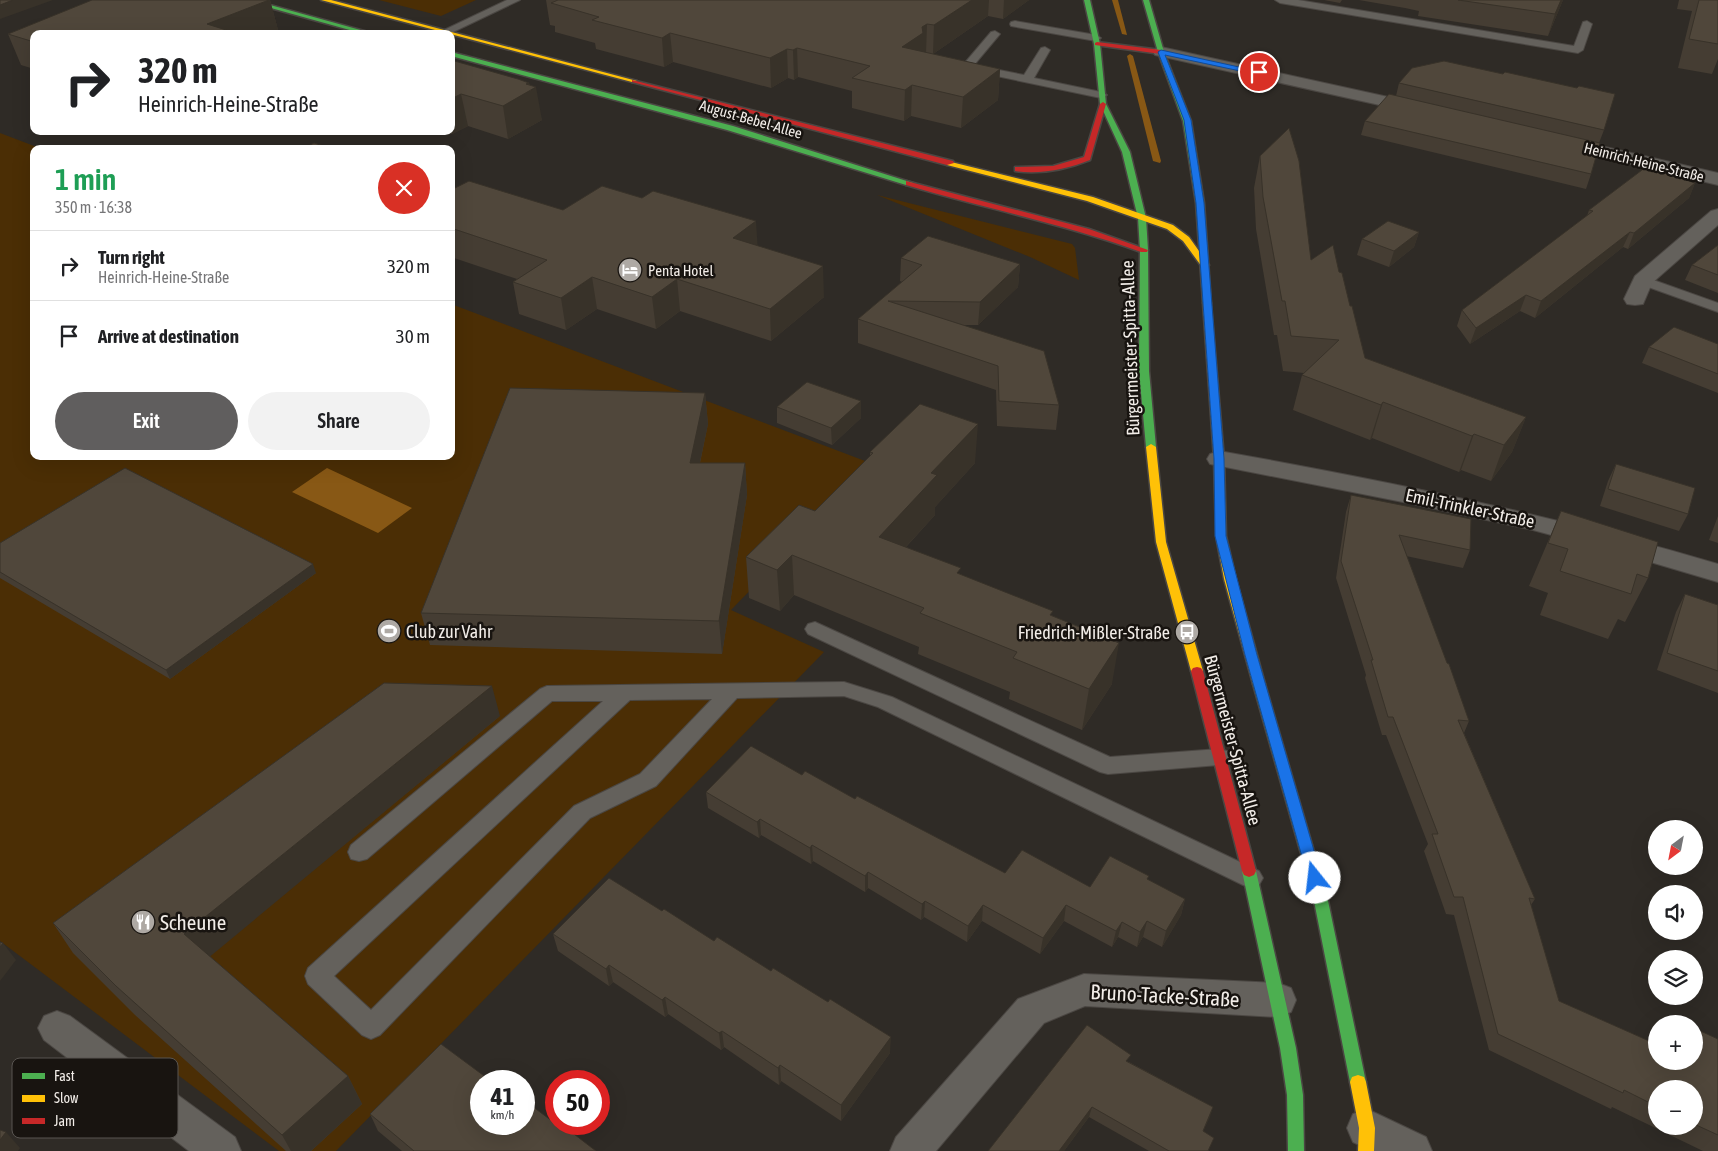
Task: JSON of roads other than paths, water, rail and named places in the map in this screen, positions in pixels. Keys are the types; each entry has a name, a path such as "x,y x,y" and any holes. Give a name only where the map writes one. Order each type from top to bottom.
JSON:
{"main road":[{"path":"245,0 357,30"},
{"name":"August-Bebel-Allee","path":"324,0 443,30"},
{"name":"Bürgermeister-Spitta-Allee","path":"1085,0 1096,41 1102,99 1126,152 1142,218 1144,250 1144,371 1154,488 1161,542 1187,632 1252,878 1278,1000 1295,1095 1296,1151"},
{"path":"1146,0 1161,52 1187,120 1195,205 1205,265 1219,459 1221,536 1224,553 1283,771 1320,896 1367,1139"},
{"name":"August-Bebel-Allee","path":"455,33 952,161 1090,199 1142,218"},
{"path":"1096,41 1161,52"},
{"name":"August-Bebel-Allee","path":"455,55 730,128 836,159 944,194 1102,234 1144,250"},
{"name":"August-Bebel-Allee","path":"952,161 1011,169 1054,170 1067,168 1087,158 1102,99"},
{"path":"730,128 757,111"},
{"name":"August-Bebel-Allee","path":"1112,221 1171,213"},
{"name":"August-Bebel-Allee","path":"1040,217 1093,221"},
{"path":"1142,218 1170,227 1186,239 1205,265"}],"street":[{"path":"1161,52 1433,112"},
{"name":"Heinrich-Heine-Straße","path":"1545,138 1718,179"},
{"path":"1639,289 1718,215"},
{"name":"Emil-Trinkler-Straße","path":"1219,459 1369,486 1561,528 1718,573"},
{"name":"Bruno-Tacke-Straße","path":"910,1151 1031,1011 1084,990 1278,1000"},
{"path":"57,1028 97,1058"},
{"path":"178,1119 220,1151"},
{"path":"1367,1139 1412,1151"}],"lane":[{"path":"449,30 516,0"},
{"path":"1280,0 1578,50 1587,24"},
{"path":"1015,24 1096,41"},
{"path":"995,34 963,66 1027,79 1102,99"},
{"path":"1027,79 1045,50"},
{"path":"1639,289 1718,308"},
{"path":"815,629 1108,766 1219,757"},
{"path":"359,852 547,694 844,689 885,702 1252,878"},
{"path":"626,692 318,976 371,1027 582,812 648,780 733,690"}],"waterway":[{"path":"1115,0 1125,34"},
{"path":"1130,56 1157,161"}],"place":[{"name":"Penta Hotel","path":"630,270"},
{"name":"Club zur Vahr","path":"389,631"},
{"name":"Friedrich-Mißler-Straße","path":"1187,632"},
{"name":"Scheune","path":"143,922"}]}
